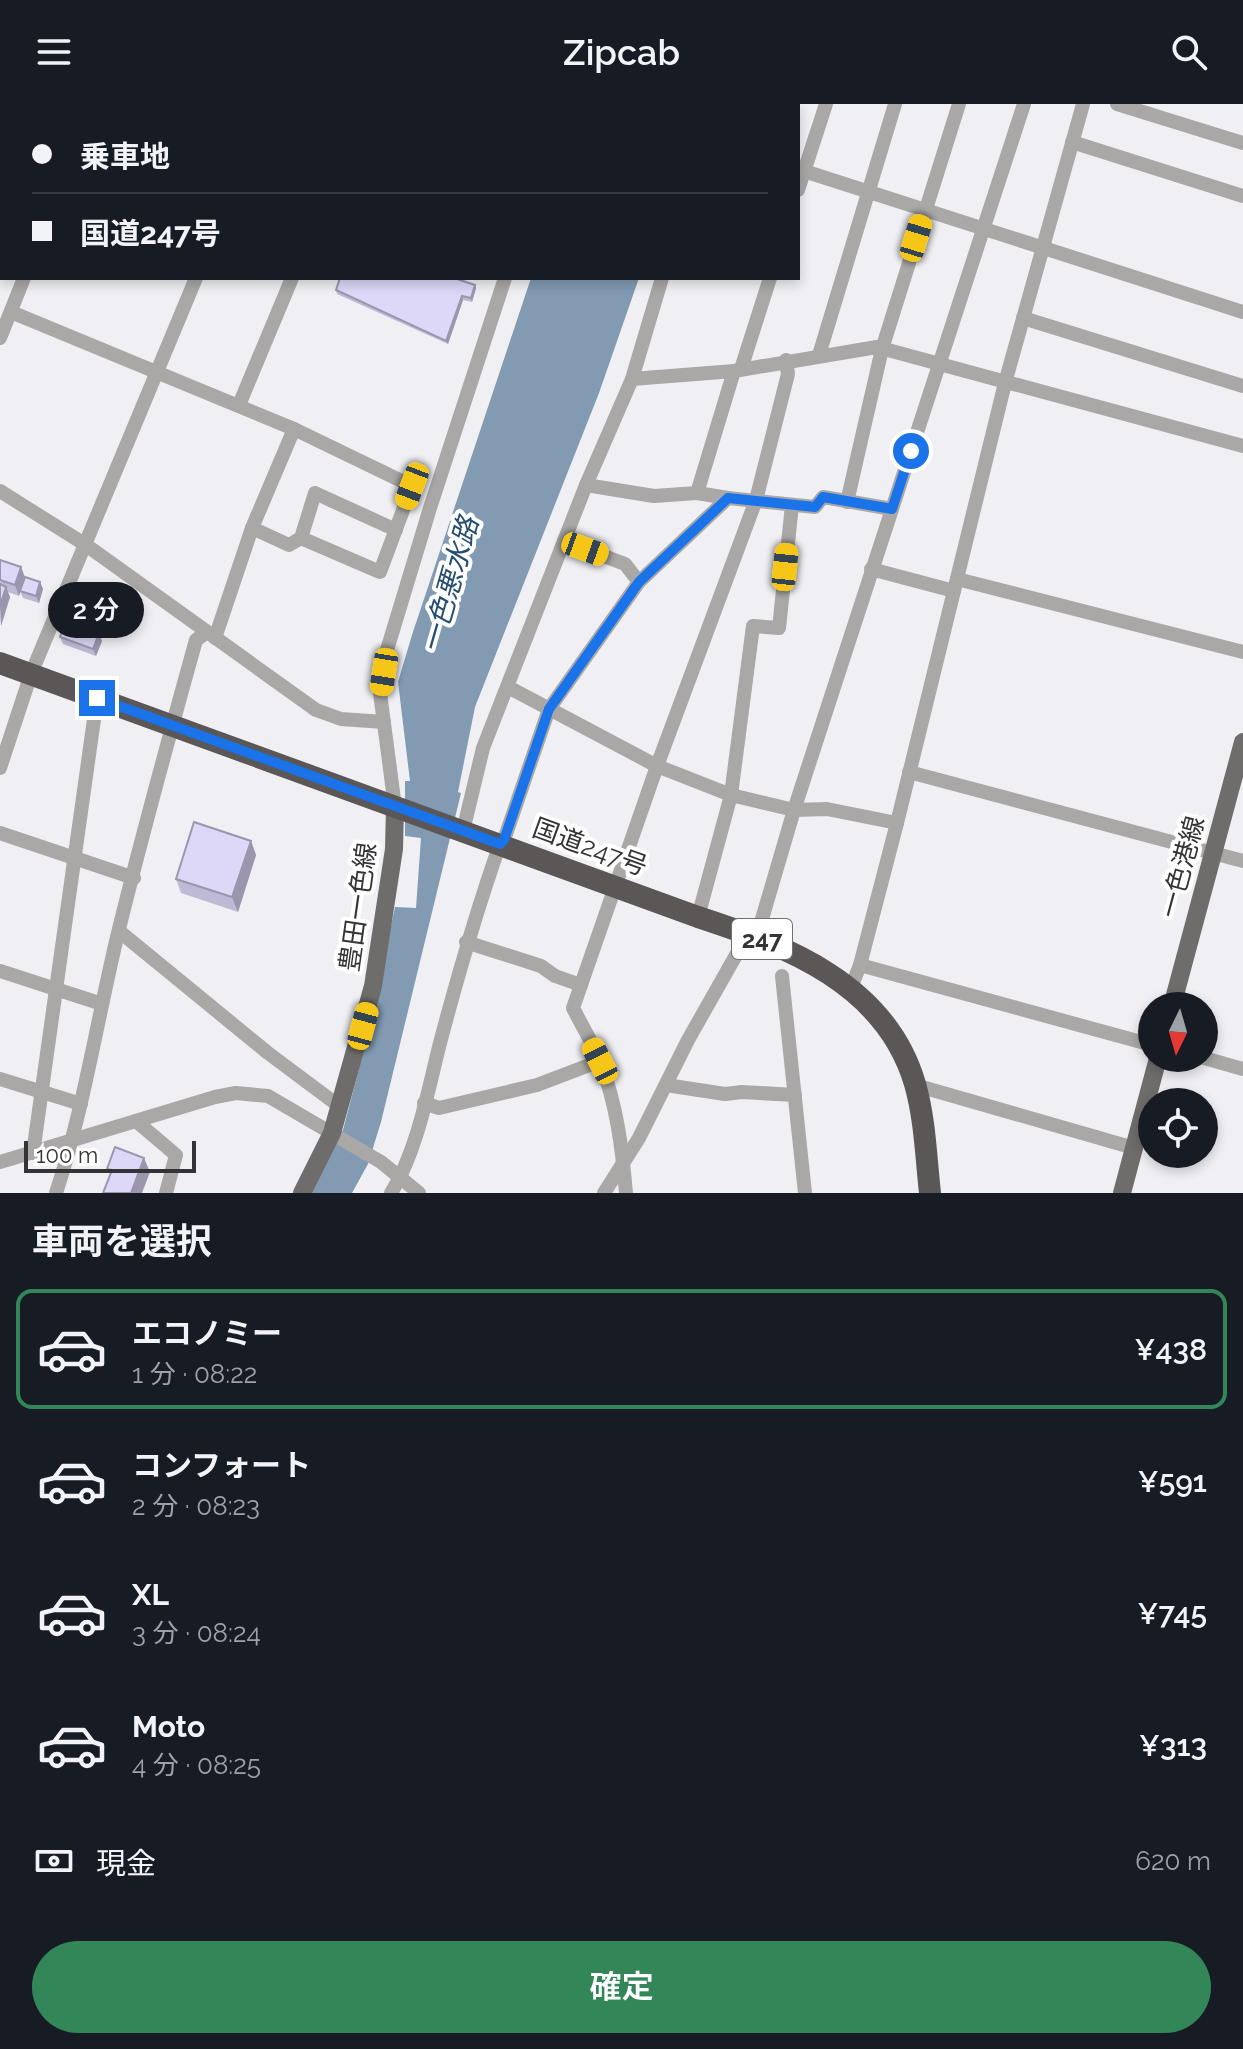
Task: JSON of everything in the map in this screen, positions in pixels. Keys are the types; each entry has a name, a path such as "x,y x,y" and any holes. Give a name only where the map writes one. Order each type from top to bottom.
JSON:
{"highway":[{"name":"国道247号","path":"0,663 757,936 825,969 851,988 887,1029 915,1085 930,1193"}],"main road":[{"name":"一色港線","path":"1176,992 1243,742"},
{"name":"豊田一色線","path":"302,1193 335,1135 339,1106 373,986 400,809"},
{"path":"1122,1193 1154,1072"}],"street":[{"path":"800,184 826,104"},
{"path":"819,355 895,104"},
{"path":"847,502 882,349 959,104"},
{"path":"604,1193 639,1138 688,1040 744,941 757,936 871,569 1024,104"},
{"path":"851,988 860,965 897,823 1005,383 1083,104"},
{"path":"1117,104 1243,143"},
{"path":"1072,142 1243,196"},
{"path":"804,171 1243,312"},
{"path":"0,338 23,280"},
{"path":"0,768 31,674 195,280"},
{"path":"239,405 291,280"},
{"path":"400,809 380,693 387,650 504,280"},
{"path":"458,830 483,748 586,485 632,379 661,280"},
{"path":"697,493 769,280"},
{"path":"6,317 239,405 412,486 380,572 301,538"},
{"path":"1023,318 1243,386"},
{"path":"632,379 737,370 819,355 882,349 1243,446"},
{"path":"626,1193 621,1133 600,1061 573,1008 657,766 756,500 788,374 786,360"},
{"path":"211,635 294,429"},
{"path":"586,485 654,496 697,493 815,507 823,497 892,509"},
{"path":"0,491 86,545 316,710 341,719 384,722"},
{"path":"252,528 289,545 301,538 315,493 396,530"},
{"path":"391,1193 401,1177 424,1103 466,942 549,709 639,582 728,498"},
{"path":"698,917 731,795 753,626 779,628 792,505"},
{"path":"564,541 625,564 639,582"},
{"path":"871,569 955,585 1243,652"},
{"path":"56,1193 73,1141 119,931 172,725 196,640 211,635"},
{"path":"508,687 657,766 731,795 794,810 827,809 897,823"},
{"path":"33,1153 97,698"},
{"path":"909,772 1243,861"},
{"path":"0,833 134,878"},
{"path":"119,931 268,1053 339,1106"},
{"path":"466,942 541,966 555,976 581,985"},
{"path":"860,965 1138,1041"},
{"path":"0,971 102,1004"},
{"path":"782,976 805,1193"},
{"path":"424,1103 439,1108 537,1085 600,1061"},
{"path":"1218,1062 1243,1069"},
{"path":"0,1079 81,1104"},
{"path":"666,1085 725,1094 795,1095"},
{"path":"915,1085 1134,1148"},
{"path":"0,1162 236,1093 268,1096 381,1162 419,1193"},
{"path":"136,1121 176,1155 166,1193"}],"water":[{"name":"一色悪水路","path":"530,280 638,280 599,393 475,707 458,792 461,793 368,1164 352,1193 310,1193 343,1130 395,907 416,908 421,838 405,836 405,781 410,781 398,682"}],"building":[{"path":"339,280 460,280 475,285 471,298 462,296 446,341 336,290"},
{"path":"0,560 21,567 15,585 0,580"},
{"path":"25,577 40,582 36,596 20,591"},
{"path":"0,584 6,587 0,606"},
{"path":"66,621 99,633 93,649 60,637"},
{"path":"194,822 251,841 232,897 176,879"},
{"path":"115,1147 144,1158 131,1193 103,1193 112,1170 107,1169"}],"route":[{"path":"97,698 500,844 549,709 639,582 728,498 815,507 823,497 892,509 911,451"}]}
